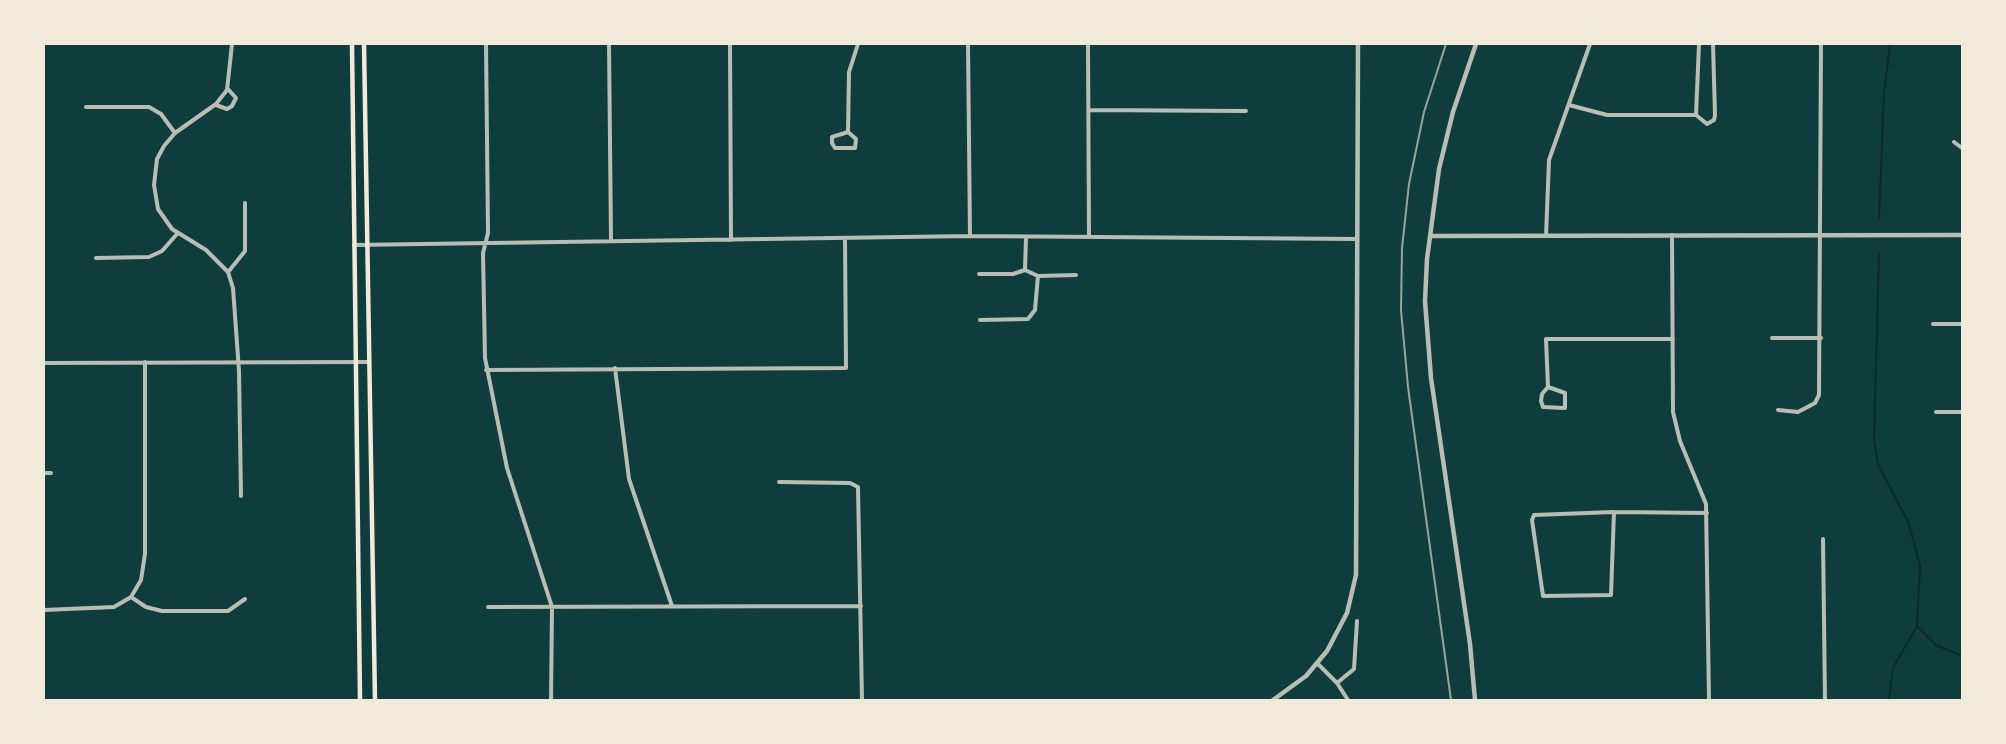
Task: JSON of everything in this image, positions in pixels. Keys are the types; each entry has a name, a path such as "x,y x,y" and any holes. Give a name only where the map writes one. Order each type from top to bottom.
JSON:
{"main road":[{"path":"352,44 360,700"},
{"path":"364,44 375,700"}],"street":[{"path":"232,44 227,88 216,105 175,133 157,159 154,185 158,209 177,234 206,250 228,272 233,288 238,362 241,496"},
{"path":"486,44 486,242 483,253 486,370 511,482 552,607 551,700"},
{"path":"609,44 611,240"},
{"path":"729,44 731,240"},
{"path":"848,132 832,137 835,148 855,148 856,139 848,132 849,72 858,44"},
{"path":"968,44 970,236"},
{"path":"1088,44 1089,236"},
{"path":"1273,700 1318,664 1342,623 1356,575 1358,44"},
{"path":"1475,700 1470,644 1428,350 1425,292 1430,236 1448,129 1476,44"},
{"path":"1546,236 1549,160 1590,44"},
{"path":"1696,115 1699,44"},
{"path":"1569,105 1608,115 1696,115 1707,124 1714,120 1715,115 1713,44"},
{"path":"1778,410 1798,412 1818,399 1821,338 1821,44"},
{"path":"216,105 227,108 232,106 236,98 227,88"},
{"path":"86,107 149,107 161,114 175,133"},
{"path":"1089,110 1246,111"},
{"path":"1954,142 1962,148"},
{"path":"228,272 245,251 245,203"},
{"path":"96,258 149,257 162,250 177,234"},
{"path":"1430,236 1672,234 1962,236"},
{"path":"1672,234 1673,412 1680,441 1705,497 1709,700"},
{"path":"354,244 970,236 1357,239"},
{"path":"486,370 846,368 845,237"},
{"path":"1025,270 1026,237"},
{"path":"979,274 1013,274 1025,270 1038,276 1076,275"},
{"path":"980,320 1028,319 1035,310 1038,276"},
{"path":"1933,324 1962,324"},
{"path":"1772,338 1821,338"},
{"path":"1548,387 1565,393 1565,408 1543,407 1542,394 1548,387 1546,339 1673,339"},
{"path":"44,610 103,609 120,605 131,597 141,579 145,554 146,362"},
{"path":"44,363 369,362"},
{"path":"615,368 629,479 672,606"},
{"path":"1936,412 1962,412"},
{"path":"44,472 51,473"},
{"path":"779,482 855,484 858,491 862,700"},
{"path":"1614,512 1611,595 1543,596 1532,520 1534,514 1614,512 1707,513"},
{"path":"1823,539 1825,700"},
{"path":"131,597 146,607 162,611 228,611 245,599"},
{"path":"488,607 861,606"},
{"path":"1337,683 1354,669 1357,621"},
{"path":"1318,664 1337,683 1348,700"}],"waterway":[{"path":"1879,218 1884,94 1890,44"},
{"path":"1879,254 1874,440 1878,464 1909,524 1920,566 1917,626 1893,668 1889,700"},
{"path":"1917,626 1936,645 1962,656"}],"railway":[{"path":"1446,44 1424,112 1409,184 1402,248 1401,310 1408,387 1451,700"}]}
